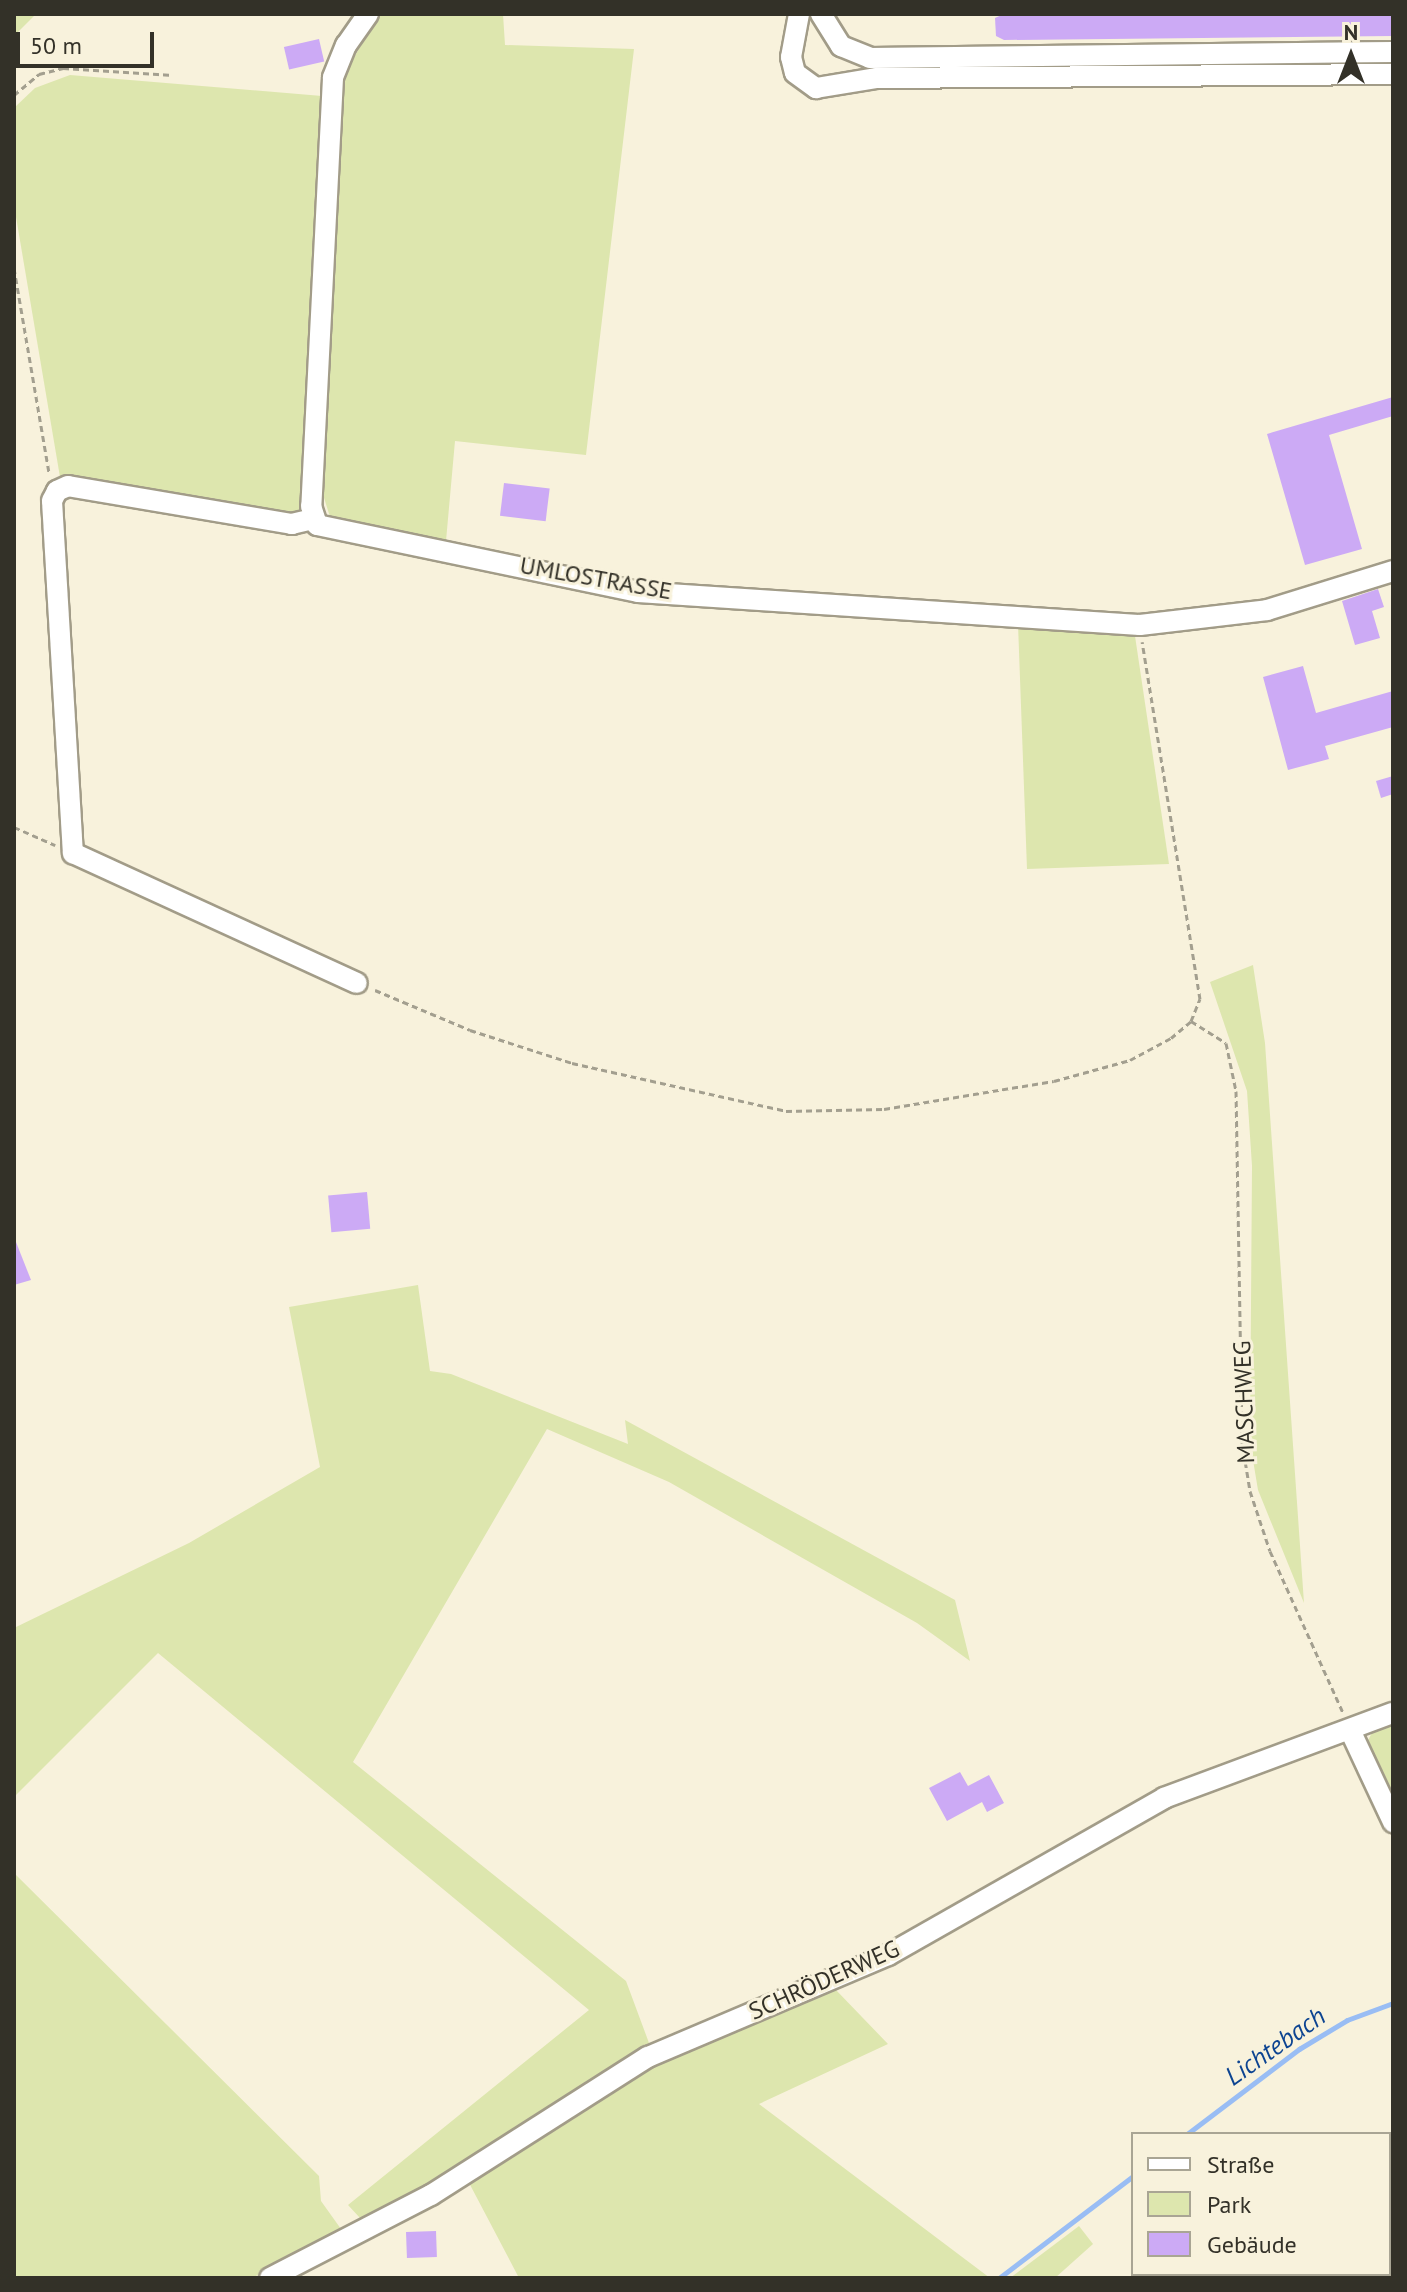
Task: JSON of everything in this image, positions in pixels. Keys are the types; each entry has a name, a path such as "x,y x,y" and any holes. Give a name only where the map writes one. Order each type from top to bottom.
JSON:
{"street":[{"path":"357,983 73,853 52,501 57,491 68,486 292,524 313,519 333,78 346,45 368,14"},
{"path":"799,14 791,57 795,73 816,88 877,78 1393,74"},
{"path":"821,14 841,46 870,58 1393,52"},
{"name":"UMLOSTRASSE","path":"313,519 325,528 638,592 1140,625 1267,610 1393,571"},
{"name":"SCHRÖDERWEG","path":"270,2278 431,2195 648,2057 888,1955 1164,1798 1393,1713"},
{"path":"1350,1730 1393,1822"}],"path":[{"path":"14,95 39,74 63,68 173,75"},
{"path":"14,268 49,473 57,491"},
{"path":"357,983 513,1046 786,1111 884,1109 1054,1081 1130,1060 1171,1038 1191,1021 1200,999 1140,625"},
{"path":"14,827 73,853"},
{"name":"MASCHWEG","path":"1191,1021 1226,1043 1236,1091 1242,1442 1250,1491 1270,1551 1350,1730"}],"green space":[{"path":"14,14 36,14 14,36"},
{"path":"380,14 503,14 505,45 634,49 586,455 455,441 446,541 330,517 321,488 341,95 348,67"},
{"path":"70,75 322,96 303,511 298,515 60,477 14,205 14,108 35,88"},
{"path":"1018,624 1127,630 1135,636 1169,864 1027,869"},
{"path":"1253,965 1265,1043 1304,1603 1258,1490 1250,1442 1252,1166 1247,1091 1210,982"},
{"path":"418,1285 430,1371 451,1374 628,1444 625,1420 955,1600 970,1661 917,1623 669,1482 547,1429 353,1762 626,1981 649,2043 420,2188 360,2218 348,2205 589,2010 158,1653 14,1797 14,1628 189,1543 320,1467 289,1307"},
{"path":"1393,1724 1393,1799 1367,1742 1373,1731"},
{"path":"14,1873 319,2176 321,2201 341,2229 252,2278 14,2278"},
{"path":"836,1990 888,2044 759,2104 990,2278 519,2278 467,2179 650,2068"},
{"path":"1079,2226 1093,2244 1055,2278 1010,2278"}],"building":[{"path":"1004,14 1393,14 1393,36 1004,40 996,36 995,18"},
{"path":"319,39 324,61 289,70 284,47"},
{"path":"1393,397 1393,416 1329,435 1362,549 1305,565 1267,434"},
{"path":"504,483 550,489 546,521 500,516"},
{"path":"1378,589 1384,607 1372,611 1380,638 1355,645 1342,601"},
{"path":"1303,666 1316,713 1393,691 1393,727 1325,746 1329,759 1288,770 1263,677"},
{"path":"1393,776 1393,794 1381,798 1376,781"},
{"path":"367,1192 370,1229 331,1232 328,1195"},
{"path":"14,1237 31,1280 14,1285"},
{"path":"960,1772 968,1786 989,1775 1004,1803 987,1812 982,1802 947,1821 929,1788"},
{"path":"436,2231 437,2257 407,2258 406,2232"}],"waterway":[{"name":"Lichtebach","path":"1190,2132 1299,2049 1347,2020 1393,2003"},
{"name":"Lichtebach","path":"999,2278 1131,2178"}]}
